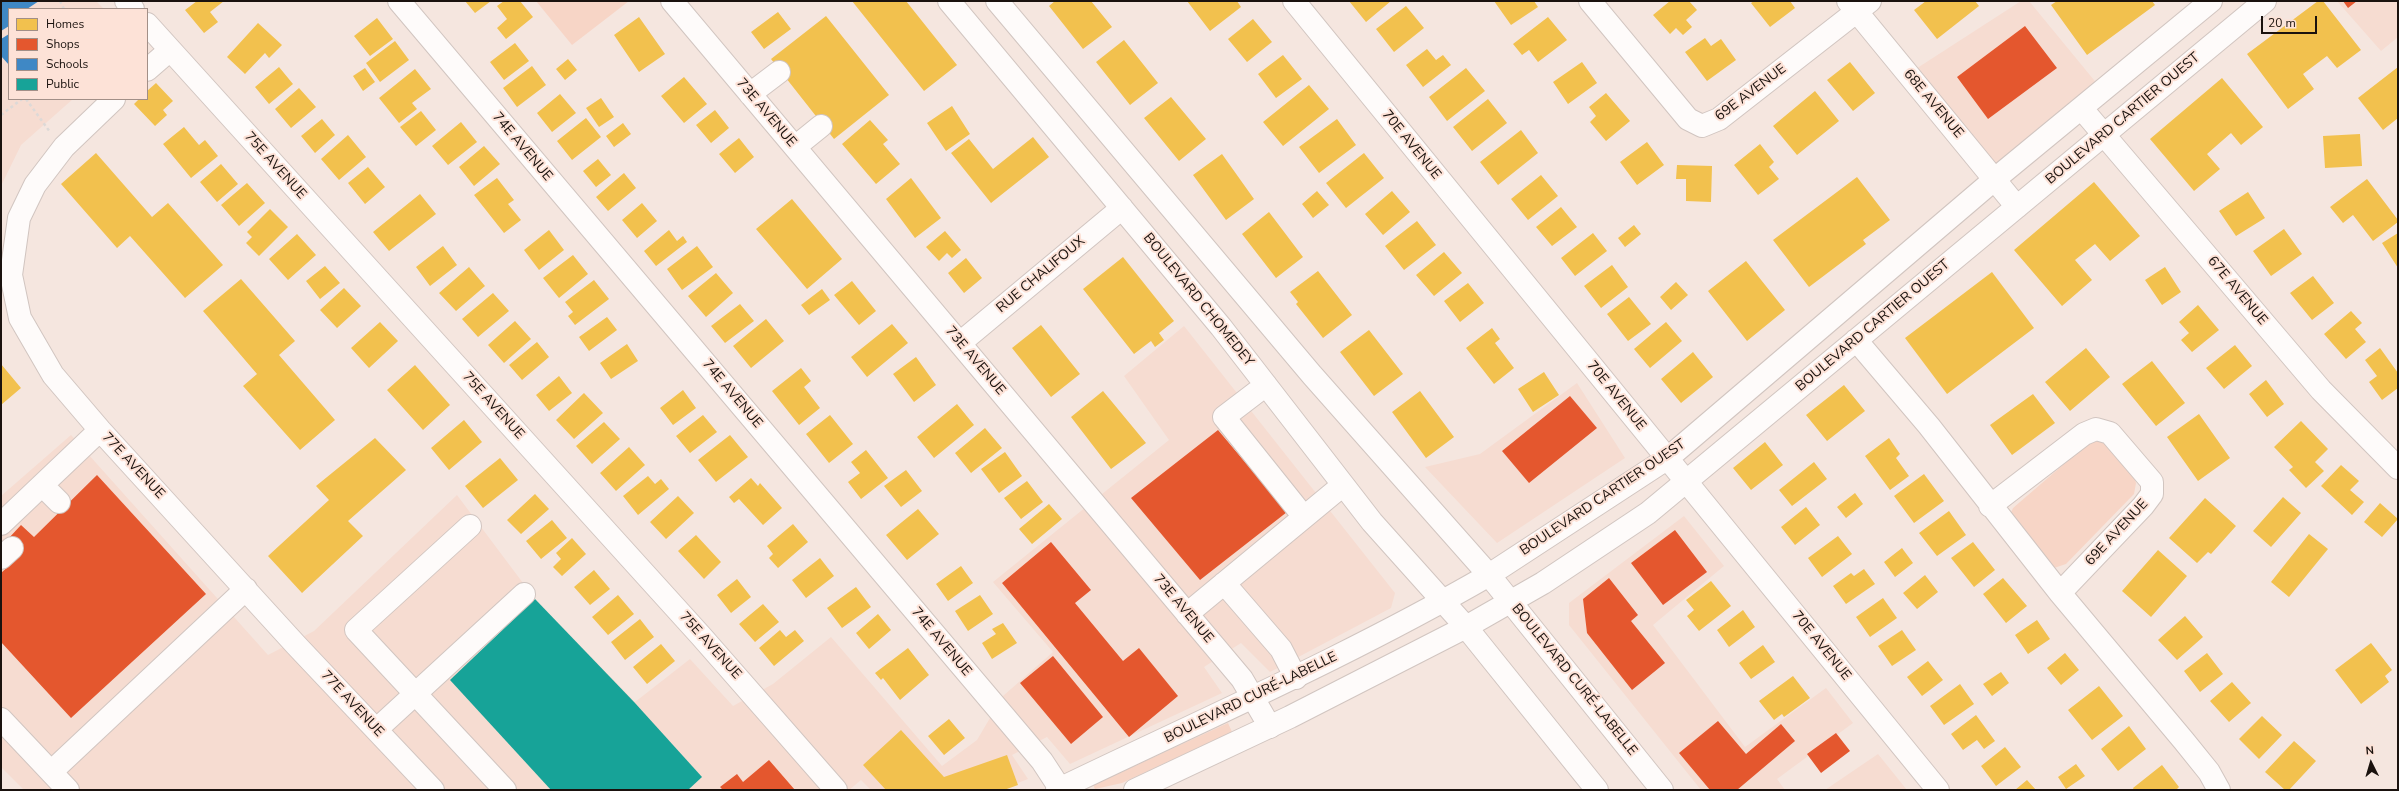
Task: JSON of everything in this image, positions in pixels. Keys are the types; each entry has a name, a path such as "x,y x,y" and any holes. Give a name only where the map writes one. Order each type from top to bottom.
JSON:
{"street":[{"name":"74E AVENUE","path":"399,1 1042,761 1060,790"},
{"name":"73E AVENUE","path":"672,1 1242,679 1270,727"},
{"name":"BOULEVARD CHOMEDEY","path":"949,1 1221,327 1343,485 1394,548 1442,602"},
{"path":"997,1 1312,375 1489,575"},
{"name":"70E AVENUE","path":"1294,1 1938,790"},
{"name":"69E AVENUE","path":"1590,1 1688,119 1702,126 1719,119 1858,5"},
{"name":"BOULEVARD CARTIER OUEST","path":"1489,575 1668,458 1995,179 2082,109 2211,1"},
{"name":"BOULEVARD CARTIER OUEST","path":"1466,627 1511,603 1613,538 1648,512 2265,1"},
{"name":"68E AVENUE","path":"1858,5 2017,207"},
{"name":"75E AVENUE","path":"148,25 752,692 836,790"},
{"path":"148,69 170,50"},
{"path":"750,94 779,72"},
{"name":"77E AVENUE","path":"113,100 64,147 35,185 19,218 12,275 20,318 53,375 100,430 433,790"},
{"name":"67E AVENUE","path":"2082,109 2320,390 2398,468"},
{"path":"795,147 821,126"},
{"name":"RUE CHALIFOUX","path":"960,343 1122,208"},
{"path":"1856,340 1928,426 2060,593 2184,741 2209,772 2219,790"},
{"path":"1266,385 1224,417 1304,517"},
{"name":"69E AVENUE","path":"1990,506 2084,434 2096,429 2110,433 2152,482 2152,494 2143,506 2060,593"},
{"path":"1,524 100,430"},
{"path":"42,485 59,502"},
{"path":"1187,614 1343,485"},
{"path":"470,526 356,630 505,790"},
{"name":"BOULEVARD CURÉ-LABELLE","path":"1060,790 1296,678 1442,602 1489,575 1662,790"},
{"path":"1224,583 1281,649 1296,678"},
{"path":"51,772 246,589"},
{"path":"377,729 524,594"},
{"path":"1442,602 1466,627 1597,790"},
{"path":"1135,790 1270,727 1466,627"},
{"path":"1,719 68,790"}],"path":[{"path":"1,115 21,100"},
{"path":"27,100 64,147"}],"shaded area":[{"path":"1,1 96,1 103,8 8,8 8,100 72,100 21,145 1,186"},
{"path":"536,1 629,1 572,45"},
{"path":"2021,1 2029,1 2103,91 1995,179 1908,74"},
{"path":"2337,1 2398,1 2398,37 2381,51"},
{"path":"1184,326 1395,593 1391,608 1270,672 1241,643 1204,667 1222,693 1070,764 1047,737 1012,755 1028,779 1000,790 871,790 861,780 849,790 24,790 1,767 1,496 71,435 268,655 314,631 457,495 535,599 635,702 690,659 733,706 773,684 831,637 942,766 977,740 1003,696 1053,652 993,582 1169,440 1124,376"},
{"path":"1577,383 1625,458 1497,543 1425,467 1480,454"},
{"path":"2104,441 2134,477 2136,483 2134,494 2066,564 2051,569 2009,517 2013,508 2085,446 2093,442"},
{"path":"1684,516 1724,566 1653,625 1745,747 1826,688 1853,723 1777,779 1785,790 1701,790 1569,625 1569,603"},
{"path":"1228,723 1232,732 1122,783 1095,789 1093,785"},
{"path":"1878,754 1907,790 1825,790"}],"building: Homes":[{"path":"197,1 224,1 210,12 218,22 204,33 185,10"},
{"path":"465,1 491,1 475,13"},
{"path":"504,1 520,1 533,17 506,39 497,28 507,19 497,6"},
{"path":"852,1 906,1 957,65 924,91"},
{"path":"1055,1 1091,1 1112,27 1083,49 1049,6"},
{"path":"1187,1 1237,1 1241,7 1210,31"},
{"path":"1349,1 1391,1 1366,22"},
{"path":"1494,1 1534,1 1538,7 1511,25"},
{"path":"1670,1 1689,1 1697,10 1686,20 1692,27 1683,35 1676,28 1670,34 1653,15"},
{"path":"1754,1 1790,1 1795,8 1770,27 1751,3"},
{"path":"1926,1 1975,1 1979,6 1937,39 1914,10"},
{"path":"2057,1 2152,1 2155,5 2087,55 2051,5"},
{"path":"2318,1 2323,1 2361,50 2337,68 2327,56 2303,74 2314,89 2288,109 2247,54"},
{"path":"1406,6 1424,28 1394,52 1376,29"},
{"path":"778,12 791,29 764,49 751,32"},
{"path":"826,16 889,95 834,139 771,59"},
{"path":"639,17 665,54 639,72 614,35"},
{"path":"1548,17 1567,40 1538,62 1529,50 1522,55 1513,44"},
{"path":"377,18 393,39 370,56 354,36"},
{"path":"1253,19 1272,42 1247,62 1228,39"},
{"path":"258,23 282,45 269,58 265,53 245,74 227,57"},
{"path":"1705,38 1711,46 1721,39 1736,60 1707,81 1685,52"},
{"path":"1124,40 1158,83 1130,105 1096,62"},
{"path":"395,41 409,60 380,82 366,63"},
{"path":"515,43 529,61 504,80 490,62"},
{"path":"1427,49 1436,60 1443,55 1451,65 1423,87 1406,65"},
{"path":"1283,55 1302,79 1276,98 1258,74"},
{"path":"568,59 577,70 565,80 556,69"},
{"path":"1582,62 1597,83 1568,104 1553,82"},
{"path":"1850,62 1875,93 1853,111 1827,80"},
{"path":"532,66 546,85 517,107 503,88"},
{"path":"279,67 293,84 269,104 255,87"},
{"path":"2398,67 2398,118 2383,130 2358,98"},
{"path":"365,68 375,82 363,91 353,76"},
{"path":"1466,68 1485,91 1447,121 1429,97"},
{"path":"415,69 431,89 412,103 417,109 399,123 379,98"},
{"path":"684,77 707,104 684,123 661,96"},
{"path":"2222,78 2263,127 2241,145 2231,133 2207,154 2220,169 2194,191 2150,139"},
{"path":"156,83 173,101 163,110 167,115 155,126 134,104 138,100 148,100 148,90"},
{"path":"1309,85 1329,109 1283,146 1263,122"},
{"path":"299,88 316,107 291,128 275,109"},
{"path":"1815,91 1839,121 1797,155 1773,126"},
{"path":"1606,93 1630,121 1606,141 1590,122 1596,116 1589,107"},
{"path":"560,94 576,113 552,132 537,113"},
{"path":"1171,97 1206,139 1179,161 1144,118"},
{"path":"601,98 614,117 599,127 586,108"},
{"path":"1488,99 1507,123 1472,151 1453,127"},
{"path":"952,106 970,134 946,151 927,123"},
{"path":"715,110 729,128 711,143 696,125"},
{"path":"421,111 436,130 416,146 400,127"},
{"path":"586,118 601,137 572,160 557,141"},
{"path":"322,119 335,135 315,153 301,136"},
{"path":"1337,119 1356,145 1319,173 1299,147"},
{"path":"870,120 888,140 883,144 900,164 876,184 842,144"},
{"path":"461,122 477,142 448,165 432,146"},
{"path":"623,123 631,134 614,147 606,136"},
{"path":"184,127 199,145 205,140 218,156 191,178 163,144"},
{"path":"1521,130 1538,153 1498,185 1480,162"},
{"path":"2360,134 2362,166 2325,168 2323,136"},
{"path":"348,135 366,157 339,180 321,159"},
{"path":"1033,137 1049,157 991,203 951,153 969,139 993,169"},
{"path":"739,138 754,157 735,173 719,154"},
{"path":"1647,142 1664,165 1637,185 1620,162"},
{"path":"1760,144 1774,162 1769,167 1779,179 1758,195 1734,165"},
{"path":"484,146 500,164 474,186 459,167"},
{"path":"96,153 152,217 168,203 223,265 185,298 130,236 117,248 61,184"},
{"path":"1364,153 1384,178 1346,208 1326,183"},
{"path":"1222,154 1254,199 1226,220 1193,175"},
{"path":"598,159 611,175 596,187 583,171"},
{"path":"221,164 238,184 217,202 200,182"},
{"path":"1677,165 1712,166 1711,202 1686,201 1686,179 1676,179"},
{"path":"368,167 385,187 365,204 348,183"},
{"path":"624,173 636,188 608,211 596,197"},
{"path":"1541,175 1558,196 1528,220 1511,199"},
{"path":"1857,177 1890,220 1863,240 1866,244 1809,287 1773,240"},
{"path":"497,178 514,200 508,204 521,220 504,233 474,195"},
{"path":"911,178 941,218 915,238 886,199"},
{"path":"2367,179 2398,220 2398,222 2373,241 2353,215 2343,223 2330,207"},
{"path":"2094,182 2140,236 2110,261 2095,244 2075,260 2092,280 2062,306 2014,250"},
{"path":"247,183 265,203 239,226 221,205"},
{"path":"1317,191 1329,205 1313,218 1302,204"},
{"path":"1392,191 1410,212 1383,235 1365,214"},
{"path":"2248,192 2265,218 2236,236 2219,211"},
{"path":"420,194 436,214 389,251 373,232"},
{"path":"792,199 842,259 807,289 756,229"},
{"path":"642,203 657,221 637,238 622,220"},
{"path":"1561,207 1577,227 1552,246 1536,227"},
{"path":"270,209 288,227 259,256 246,243 252,237 247,232"},
{"path":"1269,212 1303,257 1276,278 1242,234"},
{"path":"1417,221 1436,245 1404,270 1385,246"},
{"path":"1634,225 1641,234 1625,247 1618,238"},
{"path":"2284,229 2302,254 2271,276 2253,251"},
{"path":"549,230 564,250 539,270 524,250"},
{"path":"669,230 677,241 683,236 687,242 656,266 644,251"},
{"path":"945,231 961,250 952,258 947,253 939,261 926,247"},
{"path":"1593,233 1607,251 1575,276 1561,258"},
{"path":"2398,233 2398,268 2382,243"},
{"path":"297,234 316,255 288,280 269,259"},
{"path":"443,246 457,265 430,286 416,267"},
{"path":"697,246 713,267 682,290 667,269"},
{"path":"1444,252 1462,273 1434,296 1416,275"},
{"path":"573,255 588,274 559,298 543,278"},
{"path":"1123,257 1174,321 1159,333 1164,340 1155,347 1151,341 1134,354 1083,289"},
{"path":"966,258 982,278 964,293 948,273"},
{"path":"1746,261 1785,310 1747,341 1708,291"},
{"path":"1612,265 1628,287 1601,308 1584,286"},
{"path":"325,266 340,283 320,299 306,281"},
{"path":"469,267 485,286 456,311 439,293"},
{"path":"2165,267 2181,292 2162,305 2145,280"},
{"path":"1318,271 1352,315 1323,338 1296,304 1298,302 1290,292"},
{"path":"1992,272 2034,328 1947,394 1905,338"},
{"path":"716,273 733,293 706,317 688,296"},
{"path":"2313,276 2334,303 2312,320 2290,293"},
{"path":"241,279 295,341 279,355 335,420 300,450 243,386 257,374 203,311"},
{"path":"594,280 609,299 575,325 568,316 573,312 565,302"},
{"path":"852,281 876,311 859,325 834,295"},
{"path":"1676,282 1688,295 1671,310 1660,297"},
{"path":"1468,283 1484,303 1460,322 1444,301"},
{"path":"344,288 361,306 337,328 320,310"},
{"path":"822,289 830,300 809,315 801,305"},
{"path":"493,293 509,311 478,337 462,319"},
{"path":"1629,297 1651,324 1628,341 1607,314"},
{"path":"740,304 754,321 725,343 711,326"},
{"path":"2198,305 2219,330 2192,352 2181,340 2189,333 2179,322"},
{"path":"2351,311 2362,323 2355,329 2366,342 2346,359 2324,334"},
{"path":"607,317 617,330 589,351 579,337"},
{"path":"766,319 784,341 751,368 733,346"},
{"path":"515,321 531,339 504,363 488,345"},
{"path":"380,322 398,341 369,368 351,348"},
{"path":"1666,322 1682,341 1650,368 1634,349"},
{"path":"892,324 908,343 867,377 851,357"},
{"path":"1041,325 1080,374 1051,397 1012,348"},
{"path":"1492,328 1500,339 1495,343 1514,368 1494,384 1466,348"},
{"path":"1369,330 1403,374 1374,396 1340,352"},
{"path":"537,342 549,357 522,380 509,365"},
{"path":"627,344 638,361 611,379 600,363"},
{"path":"2235,345 2252,366 2224,389 2206,368"},
{"path":"2086,348 2110,377 2070,411 2045,382"},
{"path":"2380,348 2398,373 2398,388 2382,400 2369,382 2377,376 2365,360"},
{"path":"1693,352 1713,377 1681,403 1661,379"},
{"path":"916,357 936,385 914,402 893,374"},
{"path":"2152,361 2185,403 2156,426 2122,384"},
{"path":"1,364 21,388 1,405"},
{"path":"415,365 450,405 423,430 387,390"},
{"path":"801,368 811,381 804,387 820,408 799,425 772,391"},
{"path":"1544,372 1559,395 1533,412 1518,389"},
{"path":"559,376 572,393 549,411 536,395"},
{"path":"2266,380 2284,404 2267,417 2249,394"},
{"path":"1844,385 1865,411 1827,441 1806,415"},
{"path":"683,390 696,408 673,425 660,408"},
{"path":"1103,391 1146,443 1111,469 1071,417"},
{"path":"1420,391 1454,437 1426,458 1392,412"},
{"path":"584,393 603,413 574,439 556,420"},
{"path":"2033,394 2055,423 2012,455 1990,425"},
{"path":"957,404 974,425 934,458 917,437"},
{"path":"2199,414 2230,458 2198,481 2167,437"},
{"path":"703,415 717,432 690,453 676,436"},
{"path":"830,415 853,444 829,463 806,434"},
{"path":"464,420 482,442 449,470 431,448"},
{"path":"2301,421 2328,449 2315,462 2324,471 2306,488 2289,470 2293,467 2274,447"},
{"path":"604,422 620,439 592,464 576,446"},
{"path":"985,428 1002,448 971,473 955,453"},
{"path":"730,435 748,457 716,482 698,460"},
{"path":"375,438 406,470 348,521 363,536 302,593 268,556 329,500 316,486"},
{"path":"1889,438 1900,454 1896,458 1909,476 1890,490 1865,456"},
{"path":"1765,442 1783,465 1751,490 1733,468"},
{"path":"629,447 645,465 616,491 600,473"},
{"path":"866,450 888,478 861,499 848,482 860,473 851,462"},
{"path":"1005,452 1022,476 999,493 981,469"},
{"path":"500,458 518,480 483,508 465,486"},
{"path":"1814,462 1827,479 1792,506 1779,490"},
{"path":"2341,465 2359,481 2350,490 2364,502 2352,515 2321,486"},
{"path":"906,470 922,491 901,507 884,486"},
{"path":"1924,474 1944,501 1914,523 1894,496"},
{"path":"648,476 655,484 661,479 669,489 638,515 623,496"},
{"path":"751,478 758,486 760,483 782,508 763,525 739,499 734,503 729,497"},
{"path":"1027,481 1043,502 1021,519 1004,498"},
{"path":"1855,493 1863,504 1846,518 1837,507"},
{"path":"535,494 549,509 521,534 507,520"},
{"path":"678,496 694,513 666,539 650,522"},
{"path":"2283,497 2301,513 2271,547 2253,531"},
{"path":"2205,498 2236,526 2211,554 2208,552 2197,563 2169,538"},
{"path":"2380,503 2398,519 2382,537 2364,522"},
{"path":"1049,504 1062,519 1032,544 1019,529"},
{"path":"1806,507 1820,525 1795,545 1781,527"},
{"path":"918,509 939,534 907,560 886,535"},
{"path":"1949,511 1966,535 1937,556 1919,533"},
{"path":"552,520 567,538 541,559 526,541"},
{"path":"793,524 808,542 778,568 769,558 773,554 767,546"},
{"path":"2309,534 2328,549 2289,597 2271,582"},
{"path":"696,535 721,562 704,579 678,551"},
{"path":"1838,536 1852,554 1822,577 1808,558"},
{"path":"572,538 586,554 562,576 553,567 561,559 556,553"},
{"path":"1973,542 1995,570 1974,587 1951,558"},
{"path":"1902,548 1913,563 1895,577 1884,562"},
{"path":"2158,550 2187,576 2151,617 2122,591"},
{"path":"820,558 834,576 806,598 792,580"},
{"path":"961,566 973,583 948,601 936,584"},
{"path":"1864,569 1875,584 1846,604 1833,586 1851,573 1854,576"},
{"path":"594,570 610,589 590,605 574,587"},
{"path":"1925,575 1938,592 1917,609 1903,593"},
{"path":"2003,578 2027,606 2006,623 1983,594"},
{"path":"737,579 751,597 731,613 717,595"},
{"path":"1711,581 1731,606 1699,631 1687,616 1694,610 1686,600"},
{"path":"856,587 871,607 842,628 827,608"},
{"path":"618,595 634,614 608,635 592,617"},
{"path":"980,595 993,614 968,631 955,611"},
{"path":"1883,598 1897,618 1870,637 1856,617"},
{"path":"763,604 779,622 755,642 739,624"},
{"path":"1743,610 1755,627 1729,647 1717,630"},
{"path":"878,614 891,630 869,649 856,633"},
{"path":"2185,616 2203,637 2177,660 2158,640"},
{"path":"640,619 654,637 625,660 611,642"},
{"path":"2037,620 2050,639 2028,654 2015,635"},
{"path":"1003,623 1017,643 992,659 982,643 996,634 992,629"},
{"path":"780,630 786,637 795,630 804,641 774,666 759,648"},
{"path":"1902,630 1916,650 1892,666 1878,646"},
{"path":"2371,643 2392,670 2385,676 2389,682 2361,704 2335,670"},
{"path":"661,644 675,661 647,684 633,667"},
{"path":"1763,645 1775,662 1751,679 1739,663"},
{"path":"908,648 929,675 900,700 883,678 881,680 875,673"},
{"path":"2065,653 2079,670 2061,685 2047,668"},
{"path":"2207,653 2223,674 2200,692 2184,671"},
{"path":"1928,661 1943,680 1922,696 1907,677"},
{"path":"2001,672 2009,683 1992,696 1983,684"},
{"path":"1793,676 1810,698 1784,717 1782,714 1774,720 1759,701"},
{"path":"2232,682 2251,703 2229,722 2210,701"},
{"path":"1960,684 1974,704 1944,725 1930,706"},
{"path":"2099,686 2123,716 2092,740 2068,710"},
{"path":"1976,715 1995,741 1984,749 1977,740 1963,750 1951,734"},
{"path":"2262,716 2282,735 2259,759 2239,739"},
{"path":"949,719 965,738 944,755 928,736"},
{"path":"2129,726 2146,749 2118,771 2101,749"},
{"path":"901,730 944,777 1007,755 1018,785 1004,790 886,790 863,765"},
{"path":"2294,741 2316,761 2289,790 2285,790 2265,772"},
{"path":"2005,747 2021,767 1996,786 1981,766"},
{"path":"2076,764 2085,776 2066,789 2058,777"},
{"path":"2162,765 2179,787 2176,790 2134,790 2133,788"},
{"path":"2027,780 2036,790 2015,790"}],"building: Shops":[{"path":"2343,1 2357,1 2348,8"},
{"path":"2025,26 2057,68 1988,119 1957,77"},
{"path":"1570,396 1597,428 1529,483 1502,451"},
{"path":"1218,430 1287,512 1200,580 1131,498"},
{"path":"97,475 206,594 71,718 1,642 1,573 21,555 8,539 21,525 34,537"},
{"path":"1675,530 1707,572 1663,605 1631,563"},
{"path":"1051,542 1091,590 1075,603 1123,661 1139,648 1178,696 1129,737 1002,583"},
{"path":"1609,578 1638,615 1631,621 1665,663 1632,690 1587,633 1583,599"},
{"path":"1053,656 1103,717 1071,744 1020,683"},
{"path":"1718,721 1746,754 1781,724 1795,741 1737,790 1710,790 1679,753"},
{"path":"1836,733 1850,751 1821,773 1807,754"},
{"path":"769,760 795,790 723,790 720,787 737,774 743,782"}],"building: Schools":[{"path":"1,1 39,1 28,8 8,8 8,27 1,31"},
{"path":"8,35 8,64 1,56 1,39"}],"building: Public":[{"path":"535,599 635,703 702,777 688,790 551,790 450,680"}]}
